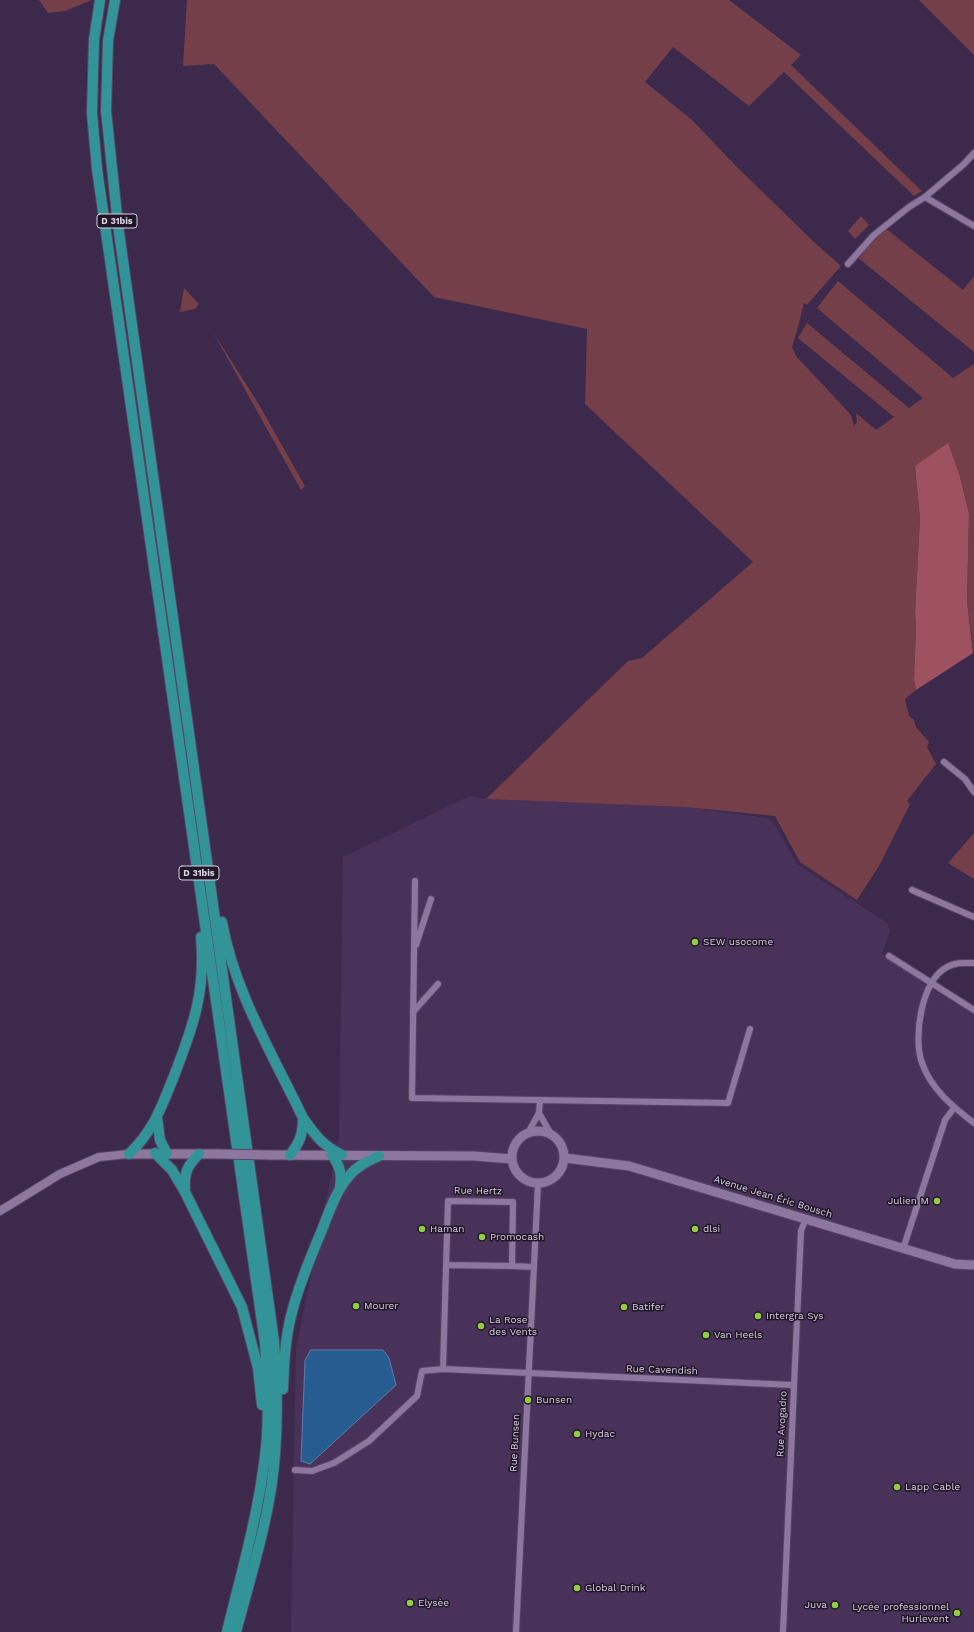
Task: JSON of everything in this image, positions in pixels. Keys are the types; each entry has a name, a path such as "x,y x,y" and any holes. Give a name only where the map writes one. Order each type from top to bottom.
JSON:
{"highway":[{"name":"D 31bis","path":"100,0 93,48 92,113 97,169 119,336 201,889 265,1343 270,1454 227,1632"},
{"name":"D 31bis","path":"115,0 108,42 106,111 118,225 274,1341 277,1389 264,1524 236,1632"},
{"path":"204,840 215,884 225,942 237,981 303,1118 317,1139 337,1155 342,1176 340,1188 303,1276 291,1316 284,1355 282,1424 270,1454"},
{"path":"129,1154 144,1139 157,1117 192,1028 200,994 203,961 200,918 201,889"},
{"path":"157,1117 160,1140 167,1154"},
{"path":"290,1155 300,1143 303,1131 303,1118"},
{"path":"155,1153 172,1170 185,1192 242,1307 258,1368 262,1402 262,1430 270,1454"},
{"path":"185,1192 185,1176 188,1165 199,1154"},
{"path":"340,1188 356,1168 379,1156"}],"main road":[{"path":"538,1131 552,1136 557,1139 563,1149 565,1158 562,1169 556,1177 548,1182 538,1184 529,1182 520,1176 516,1170 512,1159 514,1147 521,1138 528,1133 538,1131"},
{"path":"129,1154 474,1156 512,1159"},
{"name":"Avenue Jean Éric Bousch","path":"565,1158 629,1166 955,1264 974,1265"}],"street":[{"path":"848,264 874,234 909,207 925,197 964,164 974,153"},
{"path":"925,197 974,226"},
{"path":"944,762 965,779 974,792"},
{"path":"415,881 412,1098 728,1104 750,1029"},
{"path":"912,890 974,918"},
{"path":"414,950 431,899"},
{"path":"889,956 974,1010"},
{"path":"974,964 960,962 946,967 932,983 924,1001 919,1033 922,1063 935,1086 954,1108 974,1123"},
{"path":"413,1012 438,984"},
{"path":"528,1133 539,1113 540,1101"},
{"path":"903,1248 945,1120 954,1108"},
{"path":"539,1113 552,1136"},
{"path":"0,1211 60,1174 100,1158 129,1154"},
{"name":"Rue Bunsen","path":"516,1632 538,1184"},
{"name":"Rue Hertz","path":"443,1369 448,1201 513,1202 512,1266"},
{"name":"Rue Avogadro","path":"783,1632 801,1231 806,1218"},
{"path":"446,1265 534,1267"},
{"path":"295,1470 312,1471 334,1463 369,1440 417,1396 422,1371 443,1369 529,1374"},
{"name":"Rue Cavendish","path":"529,1374 794,1385"}],"shaded area":[{"path":"39,0 92,0 65,11 48,13"},
{"path":"187,0 729,0 801,55 791,65 922,191 914,196 784,72 749,106 673,47 645,82 692,120 735,165 815,243 841,266 807,305 804,303 792,347 796,356 851,415 854,426 857,422 856,413 876,430 894,417 798,338 807,323 909,408 923,398 817,308 838,281 953,378 974,364 974,653 967,601 969,514 960,477 915,466 920,518 915,612 916,628 914,679 916,690 905,699 909,716 914,720 916,727 929,742 927,747 936,764 907,801 910,804 879,866 857,900 800,862 775,816 686,807 486,799 628,661 642,658 753,562 585,404 587,329 434,297 214,64 183,66"},
{"path":"919,0 974,0 974,55"},
{"path":"861,216 869,225 855,239 848,231"},
{"path":"885,228 963,290 974,276 974,352 857,257"},
{"path":"184,288 199,304 195,309 180,312"},
{"path":"213,332 258,403 305,486 301,490"},
{"path":"948,443 960,477 969,514 967,601 973,653 916,690 914,679 916,628 915,612 920,518 915,466"},
{"path":"470,796 486,799 686,807 767,818 775,825 797,864 887,923 890,931 882,954 927,983 936,992 974,1013 974,1632 291,1632 296,1348 339,1137 343,857"},
{"path":"974,833 974,879 948,863"}],"water":[{"path":"311,1350 383,1350 389,1358 396,1385 310,1464 301,1461 305,1361"}],"place":[{"name":"SEW usocome","path":"695,942"},
{"name":"Julien M","path":"937,1201"},
{"name":"Haman","path":"422,1229"},
{"name":"dlsi","path":"695,1229"},
{"name":"Promocash","path":"482,1237"},
{"name":"Mourer","path":"356,1306"},
{"name":"Batifer","path":"624,1307"},
{"name":"Intergra Sys","path":"758,1316"},
{"name":"La Rose des Vents","path":"481,1326"},
{"name":"Van Heels","path":"706,1335"},
{"name":"Bunsen","path":"528,1400"},
{"name":"Hydac","path":"577,1434"},
{"name":"Lapp Cable","path":"897,1487"},
{"name":"Global Drink","path":"577,1588"},
{"name":"Elysèe","path":"410,1603"},
{"name":"Juva","path":"835,1605"},
{"name":"Lycée professionnel Hurlevent","path":"957,1613"}]}
